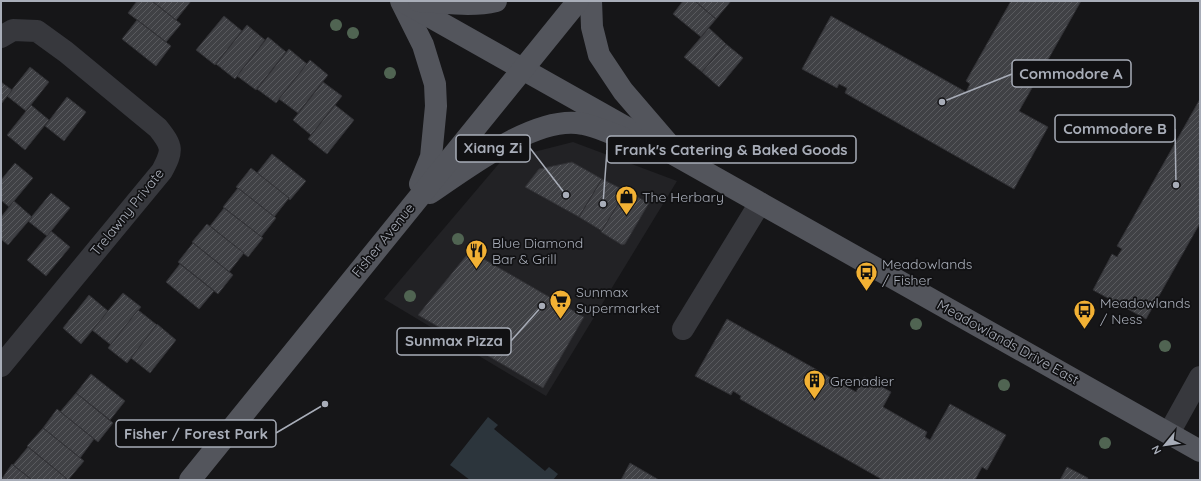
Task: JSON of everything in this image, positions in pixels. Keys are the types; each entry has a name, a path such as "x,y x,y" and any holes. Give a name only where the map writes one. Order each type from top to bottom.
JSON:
{"main road":[{"name":"Meadowlands Drive East","path":"402,1 1200,451"},
{"path":"402,1 423,45 436,84 436,106 431,157 411,205"},
{"path":"419,1 486,3 496,1"},
{"name":"Fisher Avenue","path":"190,480 411,205 578,1"},
{"path":"591,1 592,27 599,55 623,91 682,159"},
{"path":"411,205 505,143 543,128 565,123 583,123 682,159"}],"street":[{"name":"Trelawny Private","path":"1,37 13,30 37,31 66,52 158,128 168,140 171,154 162,172 1,366"},
{"path":"683,329 760,203"},
{"path":"1169,433 1200,376"}],"shaded area":[{"path":"573,142 677,181 546,396 384,299 502,160"},
{"path":"488,417 498,425 494,429 545,471 549,467 558,474 553,480 470,480 450,465"}],"building":[{"path":"137,1 152,1 181,24 166,42 128,13"},
{"path":"152,1 191,1 176,20"},
{"path":"683,1 695,1 716,19 701,37 673,14"},
{"path":"695,1 731,1 716,19"},
{"path":"1011,1 1081,1 1019,111 1048,127 1014,189 845,93 847,88 839,84 837,88 802,69 831,16 966,92 970,84 966,81"},
{"path":"224,16 242,31 215,65 196,50"},
{"path":"137,20 171,46 156,66 122,39"},
{"path":"247,25 265,40 235,79 216,64"},
{"path":"709,28 726,44 702,72 684,57"},
{"path":"268,37 286,52 256,90 237,76"},
{"path":"726,44 743,58 719,87 702,72"},
{"path":"289,49 307,64 276,103 257,89"},
{"path":"310,60 328,75 298,113 279,99"},
{"path":"30,67 49,82 26,111 7,96"},
{"path":"1,82 12,90 1,104"},
{"path":"323,82 342,96 311,135 293,120"},
{"path":"67,97 86,112 64,141 45,126"},
{"path":"1200,99 1200,223 1146,319 1093,290 1112,254 1117,257 1122,249 1117,246"},
{"path":"31,105 49,120 25,150 7,135"},
{"path":"335,105 354,120 327,154 308,139"},
{"path":"272,154 306,181 290,200 257,173"},
{"path":"572,162 602,179 579,217 525,187 539,169"},
{"path":"15,163 33,178 9,207 1,200 1,180"},
{"path":"251,168 289,198 274,217 236,187"},
{"path":"602,179 626,191 602,231 579,217"},
{"path":"238,188 276,218 261,237 223,207"},
{"name":"The Herbary","path":"626,191 649,203 625,244 622,245 601,232"},
{"path":"51,193 70,208 47,236 28,221"},
{"path":"14,201 32,217 8,245 1,239 1,217"},
{"path":"224,208 263,238 248,257 210,226"},
{"path":"207,224 244,253 229,272 192,242"},
{"path":"51,231 70,247 46,276 27,260"},
{"path":"193,243 233,275 218,294 178,262"},
{"path":"470,251 584,317 543,388 418,315"},
{"path":"180,264 214,291 199,309 166,282"},
{"path":"123,293 141,307 111,345 92,330"},
{"path":"89,295 108,311 81,344 63,328"},
{"path":"138,310 157,325 127,363 108,348"},
{"name":"Grenadier","path":"727,319 856,392 864,377 891,392 883,407 927,432 925,437 930,440 950,404 1006,435 987,470 982,467 975,480 883,480 740,399 741,396 733,391 731,395 695,376"},
{"path":"157,324 176,340 150,373 131,358"},
{"path":"91,374 125,401 110,420 76,393"},
{"path":"76,393 113,423 98,442 60,412"},
{"path":"57,409 94,439 80,458 43,428"},
{"path":"43,428 84,461 68,480 27,446"},
{"path":"28,447 66,478 65,480 32,480 13,465"},
{"path":"630,463 659,480 621,480"},
{"path":"12,464 13,465 32,480 1,480"},
{"path":"1067,467 1088,478 1087,480 1060,480"}],"place":[{"name":"Commodore A","path":"942,102"},
{"name":"Commodore B","path":"1176,185"},
{"name":"Xiang Zi","path":"566,195"},
{"name":"Frank's Catering & Baked Goods","path":"603,204"},
{"name":"The Herbary","path":"626,216"},
{"name":"Blue Diamond Bar & Grill","path":"476,270"},
{"name":"Meadowlands / Fisher","path":"867,292"},
{"name":"Sunmax Pizza","path":"542,306"},
{"name":"Sunmax Supermarket","path":"560,320"},
{"name":"Meadowlands / Ness","path":"1084,330"},
{"name":"Grenadier","path":"815,400"},
{"name":"Fisher / Forest Park","path":"325,404"}]}
